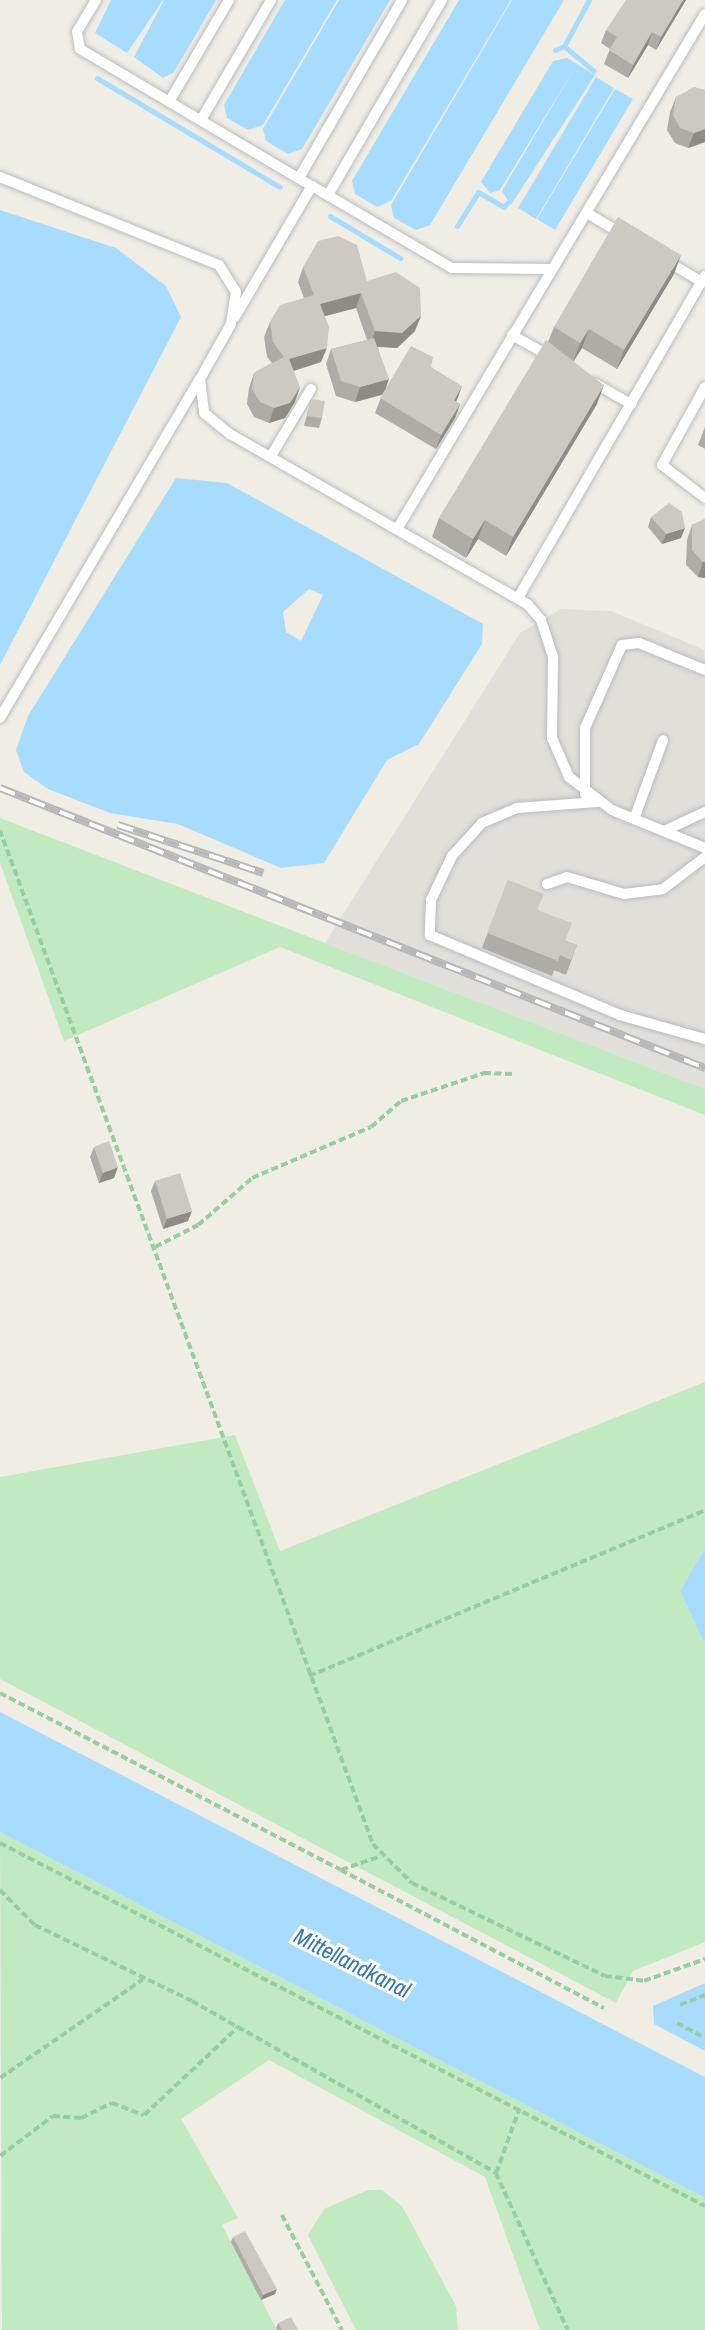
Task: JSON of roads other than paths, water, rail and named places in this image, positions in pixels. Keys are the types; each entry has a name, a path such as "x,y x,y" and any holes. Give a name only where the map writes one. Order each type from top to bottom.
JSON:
{"lane":[{"path":"96,0 77,32 80,49 169,102 452,268 552,269"},
{"path":"169,102 229,0"},
{"path":"201,120 271,0"},
{"path":"299,178 402,0"},
{"path":"328,195 442,0"},
{"path":"399,526 705,14"},
{"path":"0,177 219,265 236,292 231,324"},
{"path":"0,718 312,186"},
{"path":"586,213 632,240"},
{"path":"518,598 703,279 656,254"},
{"path":"512,335 559,363"},
{"path":"583,376 631,404"},
{"path":"200,379 204,413 271,456 399,526 518,598 541,620 547,638 552,738 557,758 585,793 597,802 705,848"},
{"path":"705,387 662,465 705,498"},
{"path":"271,456 311,389"},
{"path":"585,793 585,728 622,645 639,643 705,670"},
{"path":"634,819 663,740"},
{"path":"597,802 517,808 482,823 452,856 431,900 430,935 631,1020 705,1039"},
{"path":"664,831 705,812"},
{"path":"547,884 567,877 624,894 663,889 705,857"}],"water":[{"path":"111,0 163,0 127,53 95,33"},
{"path":"164,0 216,0 174,72 163,78 134,57"},
{"path":"285,0 337,0 263,125 248,130 227,118 224,105"},
{"path":"339,0 390,0 302,149 288,154 266,141 263,129"},
{"path":"459,0 511,0 391,201 377,207 355,194 352,181"},
{"path":"512,0 564,0 430,225 416,230 394,218 391,205"},
{"path":"567,58 595,75 511,205 502,191 576,66 500,190 490,193 481,182 553,61"},
{"path":"596,77 614,88 536,219 518,208"},
{"path":"615,89 633,99 555,230 537,219"},
{"path":"0,210 116,248 166,286 181,317 0,665"},
{"path":"176,478 227,483 483,624 482,644 419,744 387,760 324,863 281,868 178,824 110,813 48,789 24,772 16,750 28,716","holes":["309,589 323,595 301,641 286,632 283,612"]},
{"path":"705,1548 705,1645 680,1591"},
{"name":"Mittellandkanal","path":"0,1712 705,2077 705,2198 0,1832"},
{"path":"705,1983 705,2051 654,2024 653,2006"}],"waterway":[{"path":"589,0 564,46 594,71"},
{"path":"555,50 564,46"},
{"path":"97,78 280,187"},
{"path":"457,226 478,192 504,207 507,203"},
{"path":"330,216 400,258"}],"railway":[{"path":"0,788 705,1068"},
{"path":"118,825 263,873"}]}
